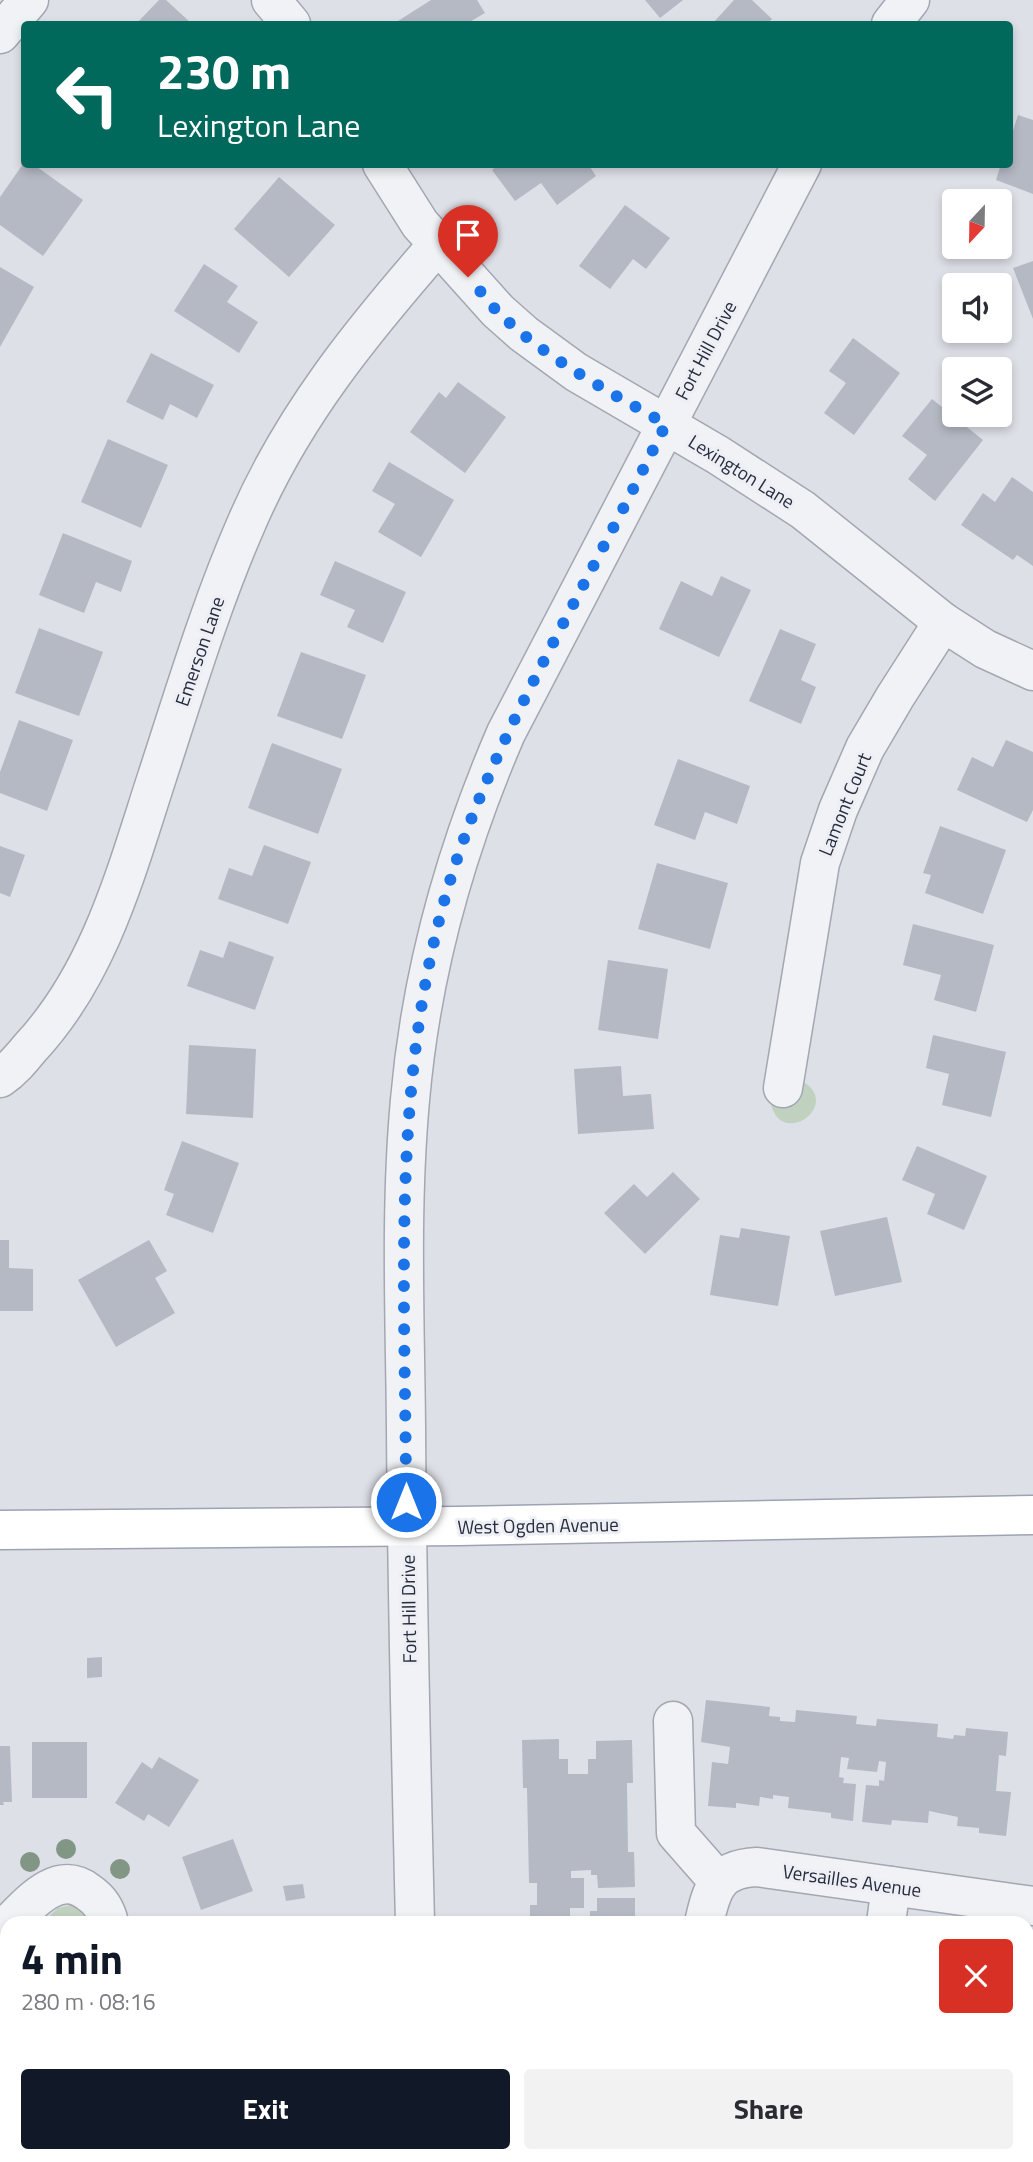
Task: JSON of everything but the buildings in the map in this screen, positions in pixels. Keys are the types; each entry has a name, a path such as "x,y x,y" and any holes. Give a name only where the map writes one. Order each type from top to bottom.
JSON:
{"main road":[{"name":"West Ogden Avenue","path":"0,1530 406,1527 1033,1515"}],"street":[{"path":"0,34 29,0"},
{"path":"271,0 288,21"},
{"name":"Lexington Lane","path":"385,168 420,224 498,311 524,334 576,372 666,424 803,510 943,622 985,649 1033,671"},
{"name":"Fort Hill Drive","path":"415,1916 406,1527 404,1206 410,1101 431,956 456,862 506,733 800,168"},
{"name":"Emerson Lane","path":"0,1078 8,1073 42,1036 67,1002 110,919 212,610 247,522 268,478 343,357 439,243"},
{"name":"Lamont Court","path":"783,1088 820,863 838,810 865,748 943,622"},
{"path":"673,1721 676,1833 719,1882 710,1899 706,1916"},
{"name":"Versailles Avenue","path":"719,1882 739,1868 757,1867 1033,1906"},
{"path":"17,1916 34,1899 54,1885 73,1884 100,1901 106,1916"},
{"path":"887,1916 891,1886"}],"green space":[{"path":"798,1079 812,1089 816,1100 813,1110 805,1119 795,1123 784,1122 775,1114 770,1098"},
{"path":"71,1905 81,1908 87,1916 49,1916 58,1908"}],"route":[{"path":"406,1502 405,1196 410,1101 431,956 456,862 506,733 666,424 576,372 524,334 498,311 468,277"}]}
